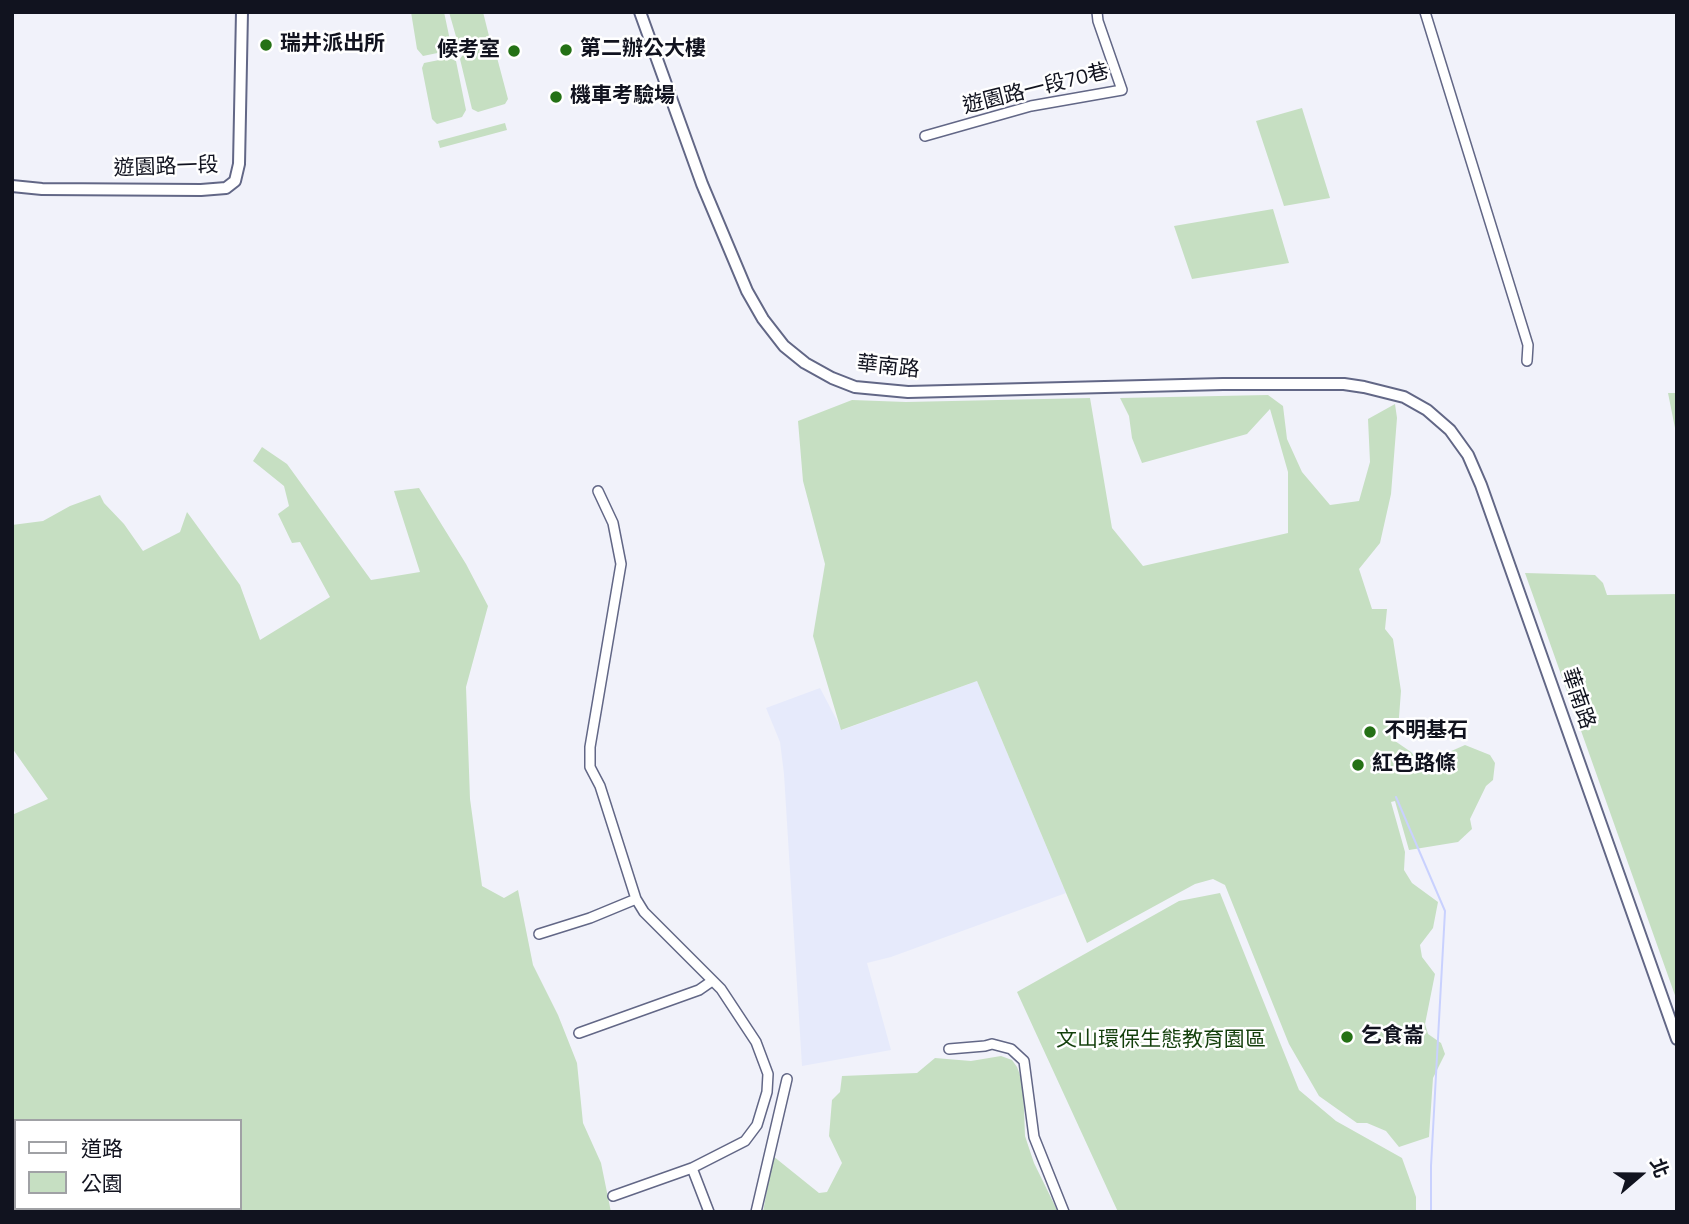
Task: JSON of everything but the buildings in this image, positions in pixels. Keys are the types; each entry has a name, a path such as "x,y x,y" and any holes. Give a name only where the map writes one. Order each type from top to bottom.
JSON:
{"street":[{"name":"遊園路一段","path":"12,186 42,189 226,188 235,181 239,164 242,12"},
{"name":"華南路","path":"640,12 702,184 747,291 763,319 784,346 805,363 832,378 855,387 908,392 1223,384 1364,387 1404,397 1427,410 1450,430 1468,455 1481,485 1677,1039"},
{"name":"遊園路一段70巷","path":"925,136 1031,106 1122,90 1097,12"},
{"path":"1425,12 1528,345 1527,361"},
{"path":"598,491 614,523 621,564 590,747 590,767 600,786 636,899 644,912 721,989 756,1042 768,1074 767,1092 757,1125 746,1141 692,1168 613,1196"},
{"path":"539,934 590,918 636,899"},
{"path":"579,1033 699,990 712,981"},
{"path":"949,1049 992,1044 1011,1049 1024,1061 1034,1137 1064,1212"},
{"path":"756,1212 787,1079"},
{"path":"692,1168 709,1212"}],"shaded area":[{"path":"977,681 1066,893 891,957 867,963 891,1050 802,1066 784,774 780,742 766,708 820,688 842,730"}],"green space":[{"path":"411,12 444,12 451,45 447,51 423,56 417,49"},
{"path":"449,12 483,12 489,36 487,41 459,47"},
{"path":"489,47 495,50 508,99 505,104 478,112 472,109 460,59 464,53"},
{"path":"449,58 456,61 466,110 462,117 437,124 432,119 422,68 424,63"},
{"path":"1302,108 1330,198 1284,206 1256,121"},
{"path":"505,123 507,130 440,148 438,141"},
{"path":"1273,209 1289,263 1192,279 1174,226"},
{"path":"1668,393 1677,393 1677,438"},
{"path":"1268,395 1283,406 1287,439 1302,472 1330,505 1359,501 1370,462 1368,419 1395,404 1397,418 1391,494 1380,543 1359,569 1372,609 1387,609 1385,629 1393,639 1401,691 1398,730 1389,734 1422,764 1465,745 1490,755 1495,763 1493,780 1486,786 1470,819 1472,829 1458,842 1409,850 1395,801 1391,802 1405,852 1404,870 1412,883 1438,902 1433,928 1420,945 1422,957 1435,974 1425,1024 1428,1034 1441,1043 1445,1054 1433,1078 1429,1137 1399,1147 1386,1131 1367,1123 1357,1123 1319,1096 1289,1044 1225,885 1213,879 1195,884 1087,943 977,681 841,730 813,636 825,564 803,481 798,421 852,400 906,402 1090,398 1112,528 1143,566 1288,533 1288,472 1270,409 1247,434 1142,463 1132,438 1129,416 1120,398"},
{"path":"262,447 287,464 371,580 420,572 394,491 419,488 466,564 488,606 466,687 470,799 482,886 504,898 518,890 533,965 558,1015 577,1063 583,1123 601,1163 611,1212 12,1212 12,815 48,799 12,748 12,525 43,521 70,506 100,495 143,551 180,532 187,512 240,585 260,640 330,597 300,542 292,543 278,514 289,506 284,486 253,461"},
{"path":"1525,573 1595,575 1603,583 1607,595 1677,594 1677,1001"},
{"name":"文山環保生態教育園區","path":"1220,893 1299,1090 1336,1121 1402,1158 1416,1197 1416,1212 1118,1212 1017,992 1179,901"},
{"path":"1001,1056 1012,1060 1023,1083 1025,1136 1034,1163 1058,1212 763,1212 773,1156 819,1193 827,1192 842,1163 829,1136 832,1100 840,1092 842,1076 917,1073 935,1058 971,1061"}],"waterway":[{"path":"1396,797 1445,911 1431,1166 1431,1212"}],"place":[{"name":"瑞井派出所","path":"266,45"},
{"name":"第二辦公大樓","path":"566,50"},
{"name":"候考室","path":"514,51"},
{"name":"機車考驗場","path":"556,97"},
{"name":"不明基石","path":"1370,732"},
{"name":"紅色路條","path":"1358,765"},
{"name":"乞食崙","path":"1347,1037"}]}
